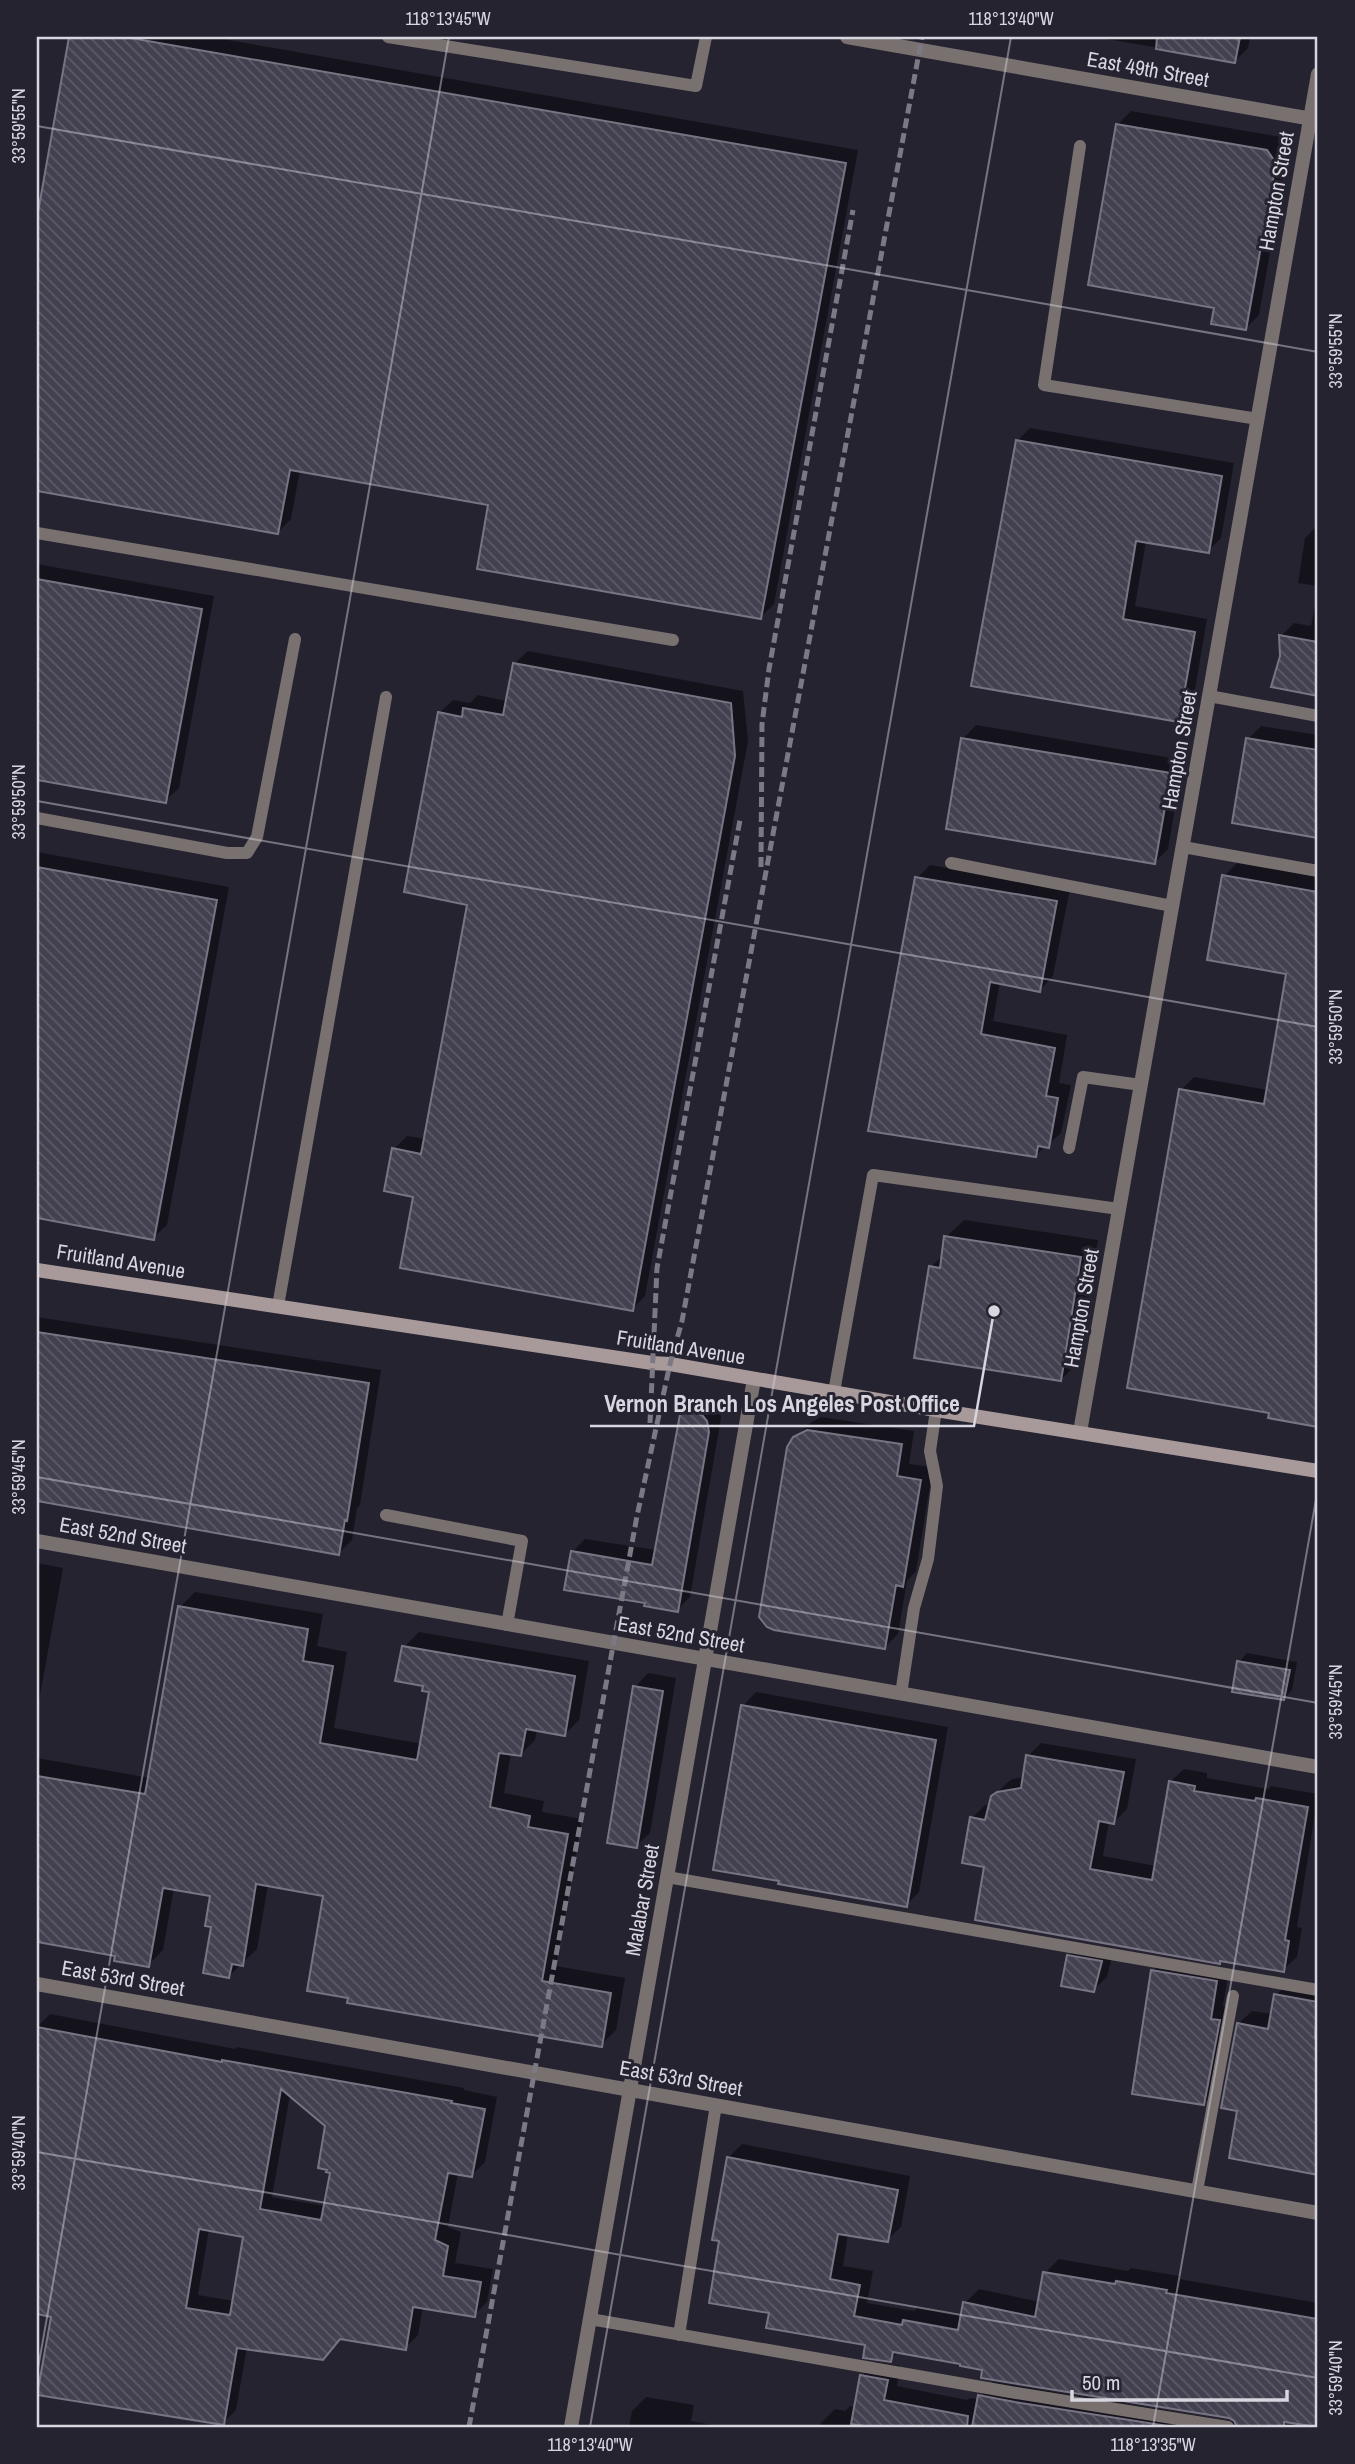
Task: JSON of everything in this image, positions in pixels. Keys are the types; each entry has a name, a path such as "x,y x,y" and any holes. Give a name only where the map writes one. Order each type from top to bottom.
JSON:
{"street":[{"name":"East 49th Street","path":"847,37 1314,119"},
{"name":"Hampton Street","path":"1080,1432 1258,419 1314,119 1318,74"},
{"name":"Fruitland Avenue","path":"37,1269 670,1364 1318,1471"},
{"name":"Malabar Street","path":"571,2427 754,1379"},
{"name":"East 52nd Street","path":"37,1541 1318,1767"},
{"name":"East 53rd Street","path":"37,1984 1318,2213"}],"lane":[{"path":"388,37 433,40 696,86 706,37"},
{"path":"1080,146 1044,385 1258,419"},
{"path":"37,533 673,640"},
{"path":"37,818 227,853 247,853 257,837 295,639"},
{"path":"1209,696 1318,716"},
{"path":"278,1306 386,697"},
{"path":"1183,847 1318,871"},
{"path":"951,863 1172,906"},
{"path":"1069,1148 1083,1077 1141,1085"},
{"path":"834,1392 873,1175 1119,1209"},
{"path":"901,1694 914,1608 928,1559 937,1486 930,1451 936,1410"},
{"path":"386,1515 522,1541 507,1625"},
{"path":"667,1877 1318,1990"},
{"path":"1197,2191 1233,1996"},
{"path":"679,2335 716,2105"},
{"path":"590,2319 1228,2427"}],"building":[{"path":"69,37 125,37 846,163 761,619 477,569 488,505 290,470 278,534 37,491 37,218"},
{"path":"1157,37 1240,37 1235,63 1156,49"},
{"path":"1116,124 1267,150 1276,163 1246,330 1211,324 1214,308 1088,285"},
{"path":"1016,440 1222,476 1209,553 1136,541 1123,619 1195,632 1179,722 971,686"},
{"path":"37,579 202,609 166,803 37,780"},
{"path":"1279,635 1318,642 1318,696 1271,687 1280,656"},
{"path":"513,663 731,703 735,756 633,1311 400,1268 413,1197 384,1191 392,1148 421,1154 467,905 404,892 438,712 462,717 463,708 503,715"},
{"path":"961,738 1171,773 1155,864 946,829"},
{"path":"1246,738 1318,750 1318,838 1232,823"},
{"path":"37,867 217,900 154,1240 37,1218"},
{"path":"1222,875 1318,892 1318,1427 1268,1418 1269,1413 1127,1388 1179,1089 1264,1104 1286,974 1207,960"},
{"path":"915,877 1057,901 1040,992 990,982 981,1034 1055,1048 1046,1096 1058,1098 1049,1148 1038,1146 1036,1157 868,1131"},
{"path":"944,1236 1081,1257 1061,1381 914,1358 929,1266 940,1268"},
{"path":"37,1332 369,1383 339,1555 37,1501"},
{"path":"681,1409 702,1415 707,1421 709,1432 678,1612 644,1606 645,1603 564,1590 571,1551 652,1565"},
{"path":"807,1430 902,1444 897,1476 921,1480 903,1587 896,1585 885,1649 774,1630 767,1627 759,1617 787,1447 793,1437"},
{"path":"178,1606 308,1629 303,1661 333,1666 320,1743 417,1760 429,1692 422,1691 423,1686 395,1681 402,1646 575,1676 565,1736 526,1729 521,1756 499,1753 490,1807 530,1816 528,1827 568,1834 542,1981 611,1993 602,2047 347,2003 348,1998 307,1991 323,1896 256,1884 243,1966 232,1964 229,1978 203,1973 211,1927 205,1926 210,1896 163,1888 149,1967 114,1961 115,1956 37,1942 37,1776 145,1794"},
{"path":"1237,1661 1290,1670 1284,1700 1232,1692"},
{"path":"633,1686 663,1691 637,1848 607,1843"},
{"path":"741,1705 936,1740 907,1907 713,1870"},
{"path":"1026,1755 1124,1772 1114,1824 1099,1821 1090,1869 1152,1880 1169,1781 1195,1786 1194,1791 1308,1807 1285,1940 1289,1941 1284,1972 1220,1961 1220,1964 975,1920 984,1867 962,1863 970,1817 985,1820 991,1796 997,1792 1021,1788"},
{"path":"1067,1955 1102,1961 1094,1992 1061,1986"},
{"path":"1151,1970 1217,1981 1211,2019 1220,2020 1204,2105 1132,2094"},
{"path":"1274,1994 1318,2002 1315,2037 1318,2038 1318,2175 1229,2158 1237,2111 1221,2108 1237,2023 1268,2029"},
{"path":"37,2027 485,2109 472,2177 448,2173 435,2240 448,2246 443,2276 481,2282 475,2317 413,2307 406,2350 340,2339 323,2360 237,2348 224,2425 37,2395 51,2317 37,2314","holes":["281,2089 325,2126 318,2168 330,2173 321,2220 260,2209","199,2229 243,2237 230,2315 186,2308"]},
{"path":"727,2157 898,2190 888,2242 838,2234 830,2279 860,2285 854,2316 902,2325 903,2320 958,2330 963,2302 1035,2317 1043,2272 1115,2284 1116,2281 1167,2290 1166,2293 1318,2319 1318,2427 1284,2422 1284,2427 1237,2427 1229,2418 981,2378 982,2370 960,2364 893,2352 891,2362 863,2358 865,2345 766,2328 769,2313 709,2303 719,2241 712,2240"},
{"path":"860,2375 888,2380 884,2400 968,2416 967,2427 872,2427 851,2424"},
{"path":"978,2395 1015,2402 1174,2427 972,2427"}],"railway":[{"path":"469,2427 637,1516 682,1321 922,37"},
{"path":"761,867 762,724 769,669 853,210"},
{"path":"650,1423 657,1268 740,820"}],"place":[{"name":"Vernon Branch Los Angeles Post Office","path":"994,1311"}]}
